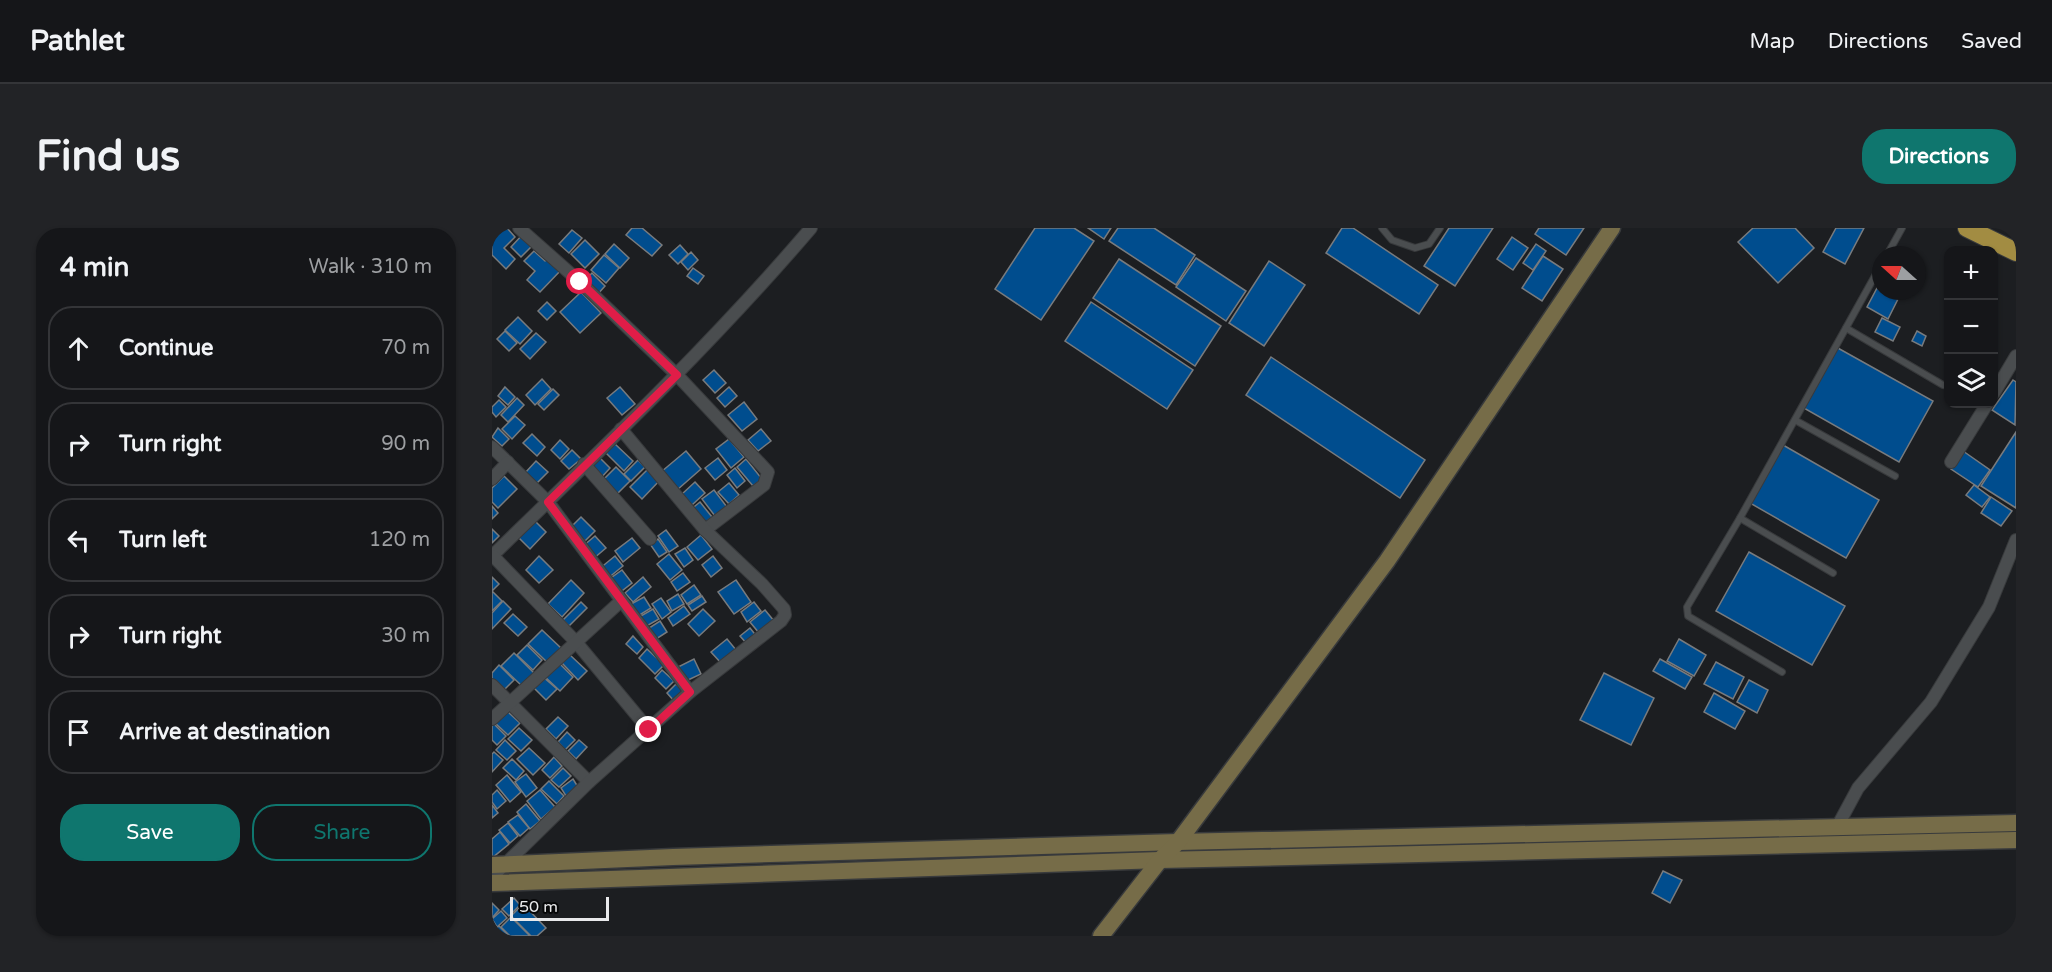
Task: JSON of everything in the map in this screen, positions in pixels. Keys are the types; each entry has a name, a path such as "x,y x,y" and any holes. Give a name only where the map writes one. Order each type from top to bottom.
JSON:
{"main road":[{"path":"1968,228 2016,252"}],"street":[{"path":"519,228 580,282 677,375 768,472 764,485 705,530"},
{"path":"649,730 576,642 492,556 677,375 765,282 811,228"},
{"path":"1101,936 1160,860 1178,842 1387,561 1612,228"},
{"path":"1998,386 2016,356"},
{"path":"1951,462 1985,408"},
{"path":"492,877 498,865 690,692 781,621 785,615 784,609 762,584 705,530 621,429"},
{"path":"492,447 548,502 690,692"},
{"path":"492,479 508,462"},
{"path":"584,464 650,539"},
{"path":"1837,827 1858,788 1931,702 1989,607 2016,540"},
{"path":"492,719 621,601"},
{"path":"492,685 590,782"},
{"path":"498,865 673,856 1178,842 2016,823"},
{"path":"492,884 1160,860 2016,840"}],"lane":[{"path":"1382,228 1392,240 1415,248 1429,244 1440,228"},
{"path":"1892,246 1902,228"},
{"path":"1782,672 1688,616 1687,607 1740,518 1872,281"},
{"path":"1846,328 1944,385"},
{"path":"1795,420 1895,476"},
{"path":"1740,518 1833,573"}],"building":[{"path":"498,228 507,228 515,237 504,248 515,259 506,269 492,255 492,235"},
{"path":"632,228 642,228 662,245 652,256 626,235"},
{"path":"1035,228 1074,228 1094,241 1041,320 995,289"},
{"path":"1088,228 1111,228 1104,239"},
{"path":"1118,228 1154,228 1195,255 1176,285 1109,241"},
{"path":"1342,228 1353,228 1438,285 1419,314 1326,253"},
{"path":"1449,228 1493,228 1455,286 1424,266"},
{"path":"1539,228 1584,228 1566,255 1535,234"},
{"path":"1753,228 1795,228 1814,248 1778,283 1738,242"},
{"path":"1836,228 1864,228 1845,264 1823,252"},
{"path":"572,230 582,238 569,253 559,244"},
{"path":"523,234 533,245 521,257 511,247"},
{"path":"1512,237 1528,248 1513,270 1497,259"},
{"path":"585,240 599,254 585,268 571,254"},
{"path":"614,244 629,258 620,268 605,254"},
{"path":"1536,244 1546,251 1533,270 1523,263"},
{"path":"680,245 688,254 678,264 669,255"},
{"path":"534,251 545,261 549,256 562,269 540,292 527,280 535,271 524,261"},
{"path":"691,252 698,260 688,270 681,262"},
{"path":"604,255 619,268 606,283 591,270"},
{"path":"1543,256 1563,269 1542,301 1522,288"},
{"path":"1196,258 1246,291 1226,321 1176,287"},
{"path":"1119,259 1221,326 1195,366 1093,298"},
{"path":"1269,261 1305,285 1264,346 1229,323"},
{"path":"693,268 704,276 698,284 687,276"},
{"path":"592,273 605,286 597,295 584,281"},
{"path":"581,292 601,313 580,333 560,312"},
{"path":"1872,298 1872,300 1898,300 1888,319 1867,307"},
{"path":"547,302 556,311 547,320 538,311"},
{"path":"1091,302 1193,370 1167,409 1065,341"},
{"path":"518,317 532,331 520,344 505,330"},
{"path":"1882,318 1900,327 1893,341 1875,332"},
{"path":"505,331 517,343 509,351 497,339"},
{"path":"1917,331 1926,336 1922,346 1912,341"},
{"path":"536,333 546,342 530,359 520,349"},
{"path":"1836,347 1933,401 1899,462 1802,407"},
{"path":"1271,357 1425,460 1400,498 1246,395"},
{"path":"714,370 726,383 715,393 703,380"},
{"path":"542,379 551,389 535,405 526,395"},
{"path":"2013,380 2016,382 2015,425 1992,410 1998,408 1998,401"},
{"path":"505,387 515,397 508,405 498,396"},
{"path":"620,387 635,404 622,415 607,398"},
{"path":"729,387 737,396 725,407 717,398"},
{"path":"553,389 559,395 544,410 538,404"},
{"path":"517,398 524,405 508,422 501,415"},
{"path":"499,400 506,407 496,417 492,412 492,407"},
{"path":"744,402 757,419 742,431 728,415"},
{"path":"515,416 525,425 512,439 502,429"},
{"path":"498,428 509,439 502,446 492,437"},
{"path":"761,429 771,441 758,451 748,440"},
{"path":"2016,432 2016,508 1981,486"},
{"path":"532,434 545,447 537,456 523,443"},
{"path":"729,439 744,457 731,468 716,449"},
{"path":"560,440 569,449 560,459 551,450"},
{"path":"615,444 633,461 624,471 606,453"},
{"path":"1783,445 1879,500 1846,558 1750,503"},
{"path":"572,450 581,459 569,469 561,461"},
{"path":"686,451 701,469 677,490 661,472"},
{"path":"1963,451 1990,470 1978,487 1951,469"},
{"path":"596,454 610,468 601,478 587,463"},
{"path":"718,458 727,470 715,480 705,468"},
{"path":"746,459 762,479 753,486 737,467"},
{"path":"638,460 645,467 631,481 624,474"},
{"path":"536,461 548,472 536,484 525,473"},
{"path":"616,467 630,481 615,496 601,482"},
{"path":"650,467 661,479 642,499 630,487"},
{"path":"735,468 745,481 737,488 727,475"},
{"path":"504,476 517,489 498,508 492,502 492,488"},
{"path":"695,482 705,493 692,505 682,494"},
{"path":"729,483 739,495 729,504 718,492"},
{"path":"1974,485 1990,497 1982,507 1966,495"},
{"path":"714,490 727,507 715,516 702,499"},
{"path":"1991,497 2012,511 2001,526 1981,513"},
{"path":"700,502 712,517 702,525 690,510"},
{"path":"492,506 498,513 492,519"},
{"path":"581,517 595,531 585,541 571,527"},
{"path":"534,520 546,532 530,549 518,537"},
{"path":"492,529 499,536 492,543"},
{"path":"666,530 678,546 669,552 658,536"},
{"path":"701,535 712,549 698,560 687,547"},
{"path":"595,536 606,548 593,559 583,546"},
{"path":"632,538 640,548 623,562 615,551"},
{"path":"658,539 667,552 659,557 650,544"},
{"path":"685,548 693,560 684,567 675,554"},
{"path":"1749,552 1845,606 1812,665 1716,611"},
{"path":"669,554 682,570 670,580 657,564"},
{"path":"539,556 553,570 539,583 526,570"},
{"path":"615,556 623,566 607,579 599,569"},
{"path":"713,556 722,568 711,577 702,565"},
{"path":"622,570 632,583 618,594 608,580"},
{"path":"683,573 690,582 677,591 671,582"},
{"path":"492,577 499,584 492,591"},
{"path":"643,577 651,587 633,602 625,593"},
{"path":"571,580 584,593 562,617 548,604"},
{"path":"736,580 751,602 734,614 718,592"},
{"path":"694,585 701,595 687,604 681,595"},
{"path":"492,591 502,601 492,611"},
{"path":"678,594 684,604 672,611 667,601"},
{"path":"702,596 706,602 692,611 688,605"},
{"path":"644,597 651,608 638,616 631,604"},
{"path":"661,598 671,612 662,619 652,604"},
{"path":"503,601 511,609 492,629 492,613"},
{"path":"581,602 587,608 569,626 563,620"},
{"path":"754,602 761,611 747,622 741,612"},
{"path":"684,606 690,614 673,626 668,618"},
{"path":"653,609 659,619 645,627 639,617"},
{"path":"703,609 715,621 699,636 688,624"},
{"path":"765,610 774,621 759,633 750,622"},
{"path":"513,614 527,627 518,636 504,623"},
{"path":"660,621 667,632 653,641 646,630"},
{"path":"750,628 758,638 748,645 740,636"},
{"path":"542,630 561,648 547,662 528,644"},
{"path":"633,636 643,647 637,654 626,644"},
{"path":"727,639 737,651 721,663 711,652"},
{"path":"1679,639 1706,655 1694,676 1667,661"},
{"path":"527,645 542,660 533,670 517,655"},
{"path":"647,649 664,665 655,674 639,658"},
{"path":"514,653 534,673 522,686 501,666"},
{"path":"570,655 587,671 578,680 562,663"},
{"path":"694,659 701,674 686,681 678,667"},
{"path":"1660,659 1692,677 1685,689 1653,671"},
{"path":"557,661 573,677 560,691 543,675"},
{"path":"1716,662 1744,677 1733,699 1704,684"},
{"path":"499,665 514,680 502,692 492,682 492,673"},
{"path":"662,670 674,681 666,689 655,678"},
{"path":"1604,673 1654,698 1631,745 1580,720"},
{"path":"542,676 557,689 546,700 532,686"},
{"path":"1749,680 1768,690 1757,713 1737,702"},
{"path":"676,684 684,692 675,702 667,693"},
{"path":"1714,693 1745,711 1735,729 1704,712"},
{"path":"506,710 520,723 508,735 494,722"},
{"path":"558,717 568,726 556,739 546,729"},
{"path":"492,722 506,736 497,745 492,740"},
{"path":"519,728 532,740 521,751 508,739"},
{"path":"567,732 575,740 565,750 558,742"},
{"path":"505,740 516,751 507,760 496,750"},
{"path":"579,740 587,747 576,759 568,751"},
{"path":"529,748 545,763 533,775 517,759"},
{"path":"494,752 503,760 492,772 492,754"},
{"path":"554,757 562,766 550,778 542,770"},
{"path":"512,759 524,771 516,780 503,768"},
{"path":"563,768 571,776 559,787 551,780"},
{"path":"526,774 537,788 526,797 515,782"},
{"path":"507,775 521,792 510,802 496,785"},
{"path":"573,779 578,787 566,796 561,788"},
{"path":"549,781 564,796 557,804 541,789"},
{"path":"497,790 506,801 497,809 492,802 492,795"},
{"path":"540,790 555,807 541,819 527,801"},
{"path":"526,804 540,821 530,829 517,812"},
{"path":"492,805 498,813 492,818"},
{"path":"518,815 529,828 520,836 508,822"},
{"path":"508,823 518,836 510,843 499,830"},
{"path":"500,832 509,844 492,858 492,839"},
{"path":"1663,871 1682,880 1670,903 1652,893"},
{"path":"514,898 520,905 509,916 502,909"},
{"path":"492,903 499,910 492,918"},
{"path":"523,904 546,928 537,936 531,936 511,916"},
{"path":"501,911 507,918 497,927 492,919"},
{"path":"511,917 530,936 510,936 501,927"},
{"path":"499,926 509,936 494,936 492,932"}],"route":[{"path":"580,282 677,375 584,464 548,502 690,692 649,730"}]}
